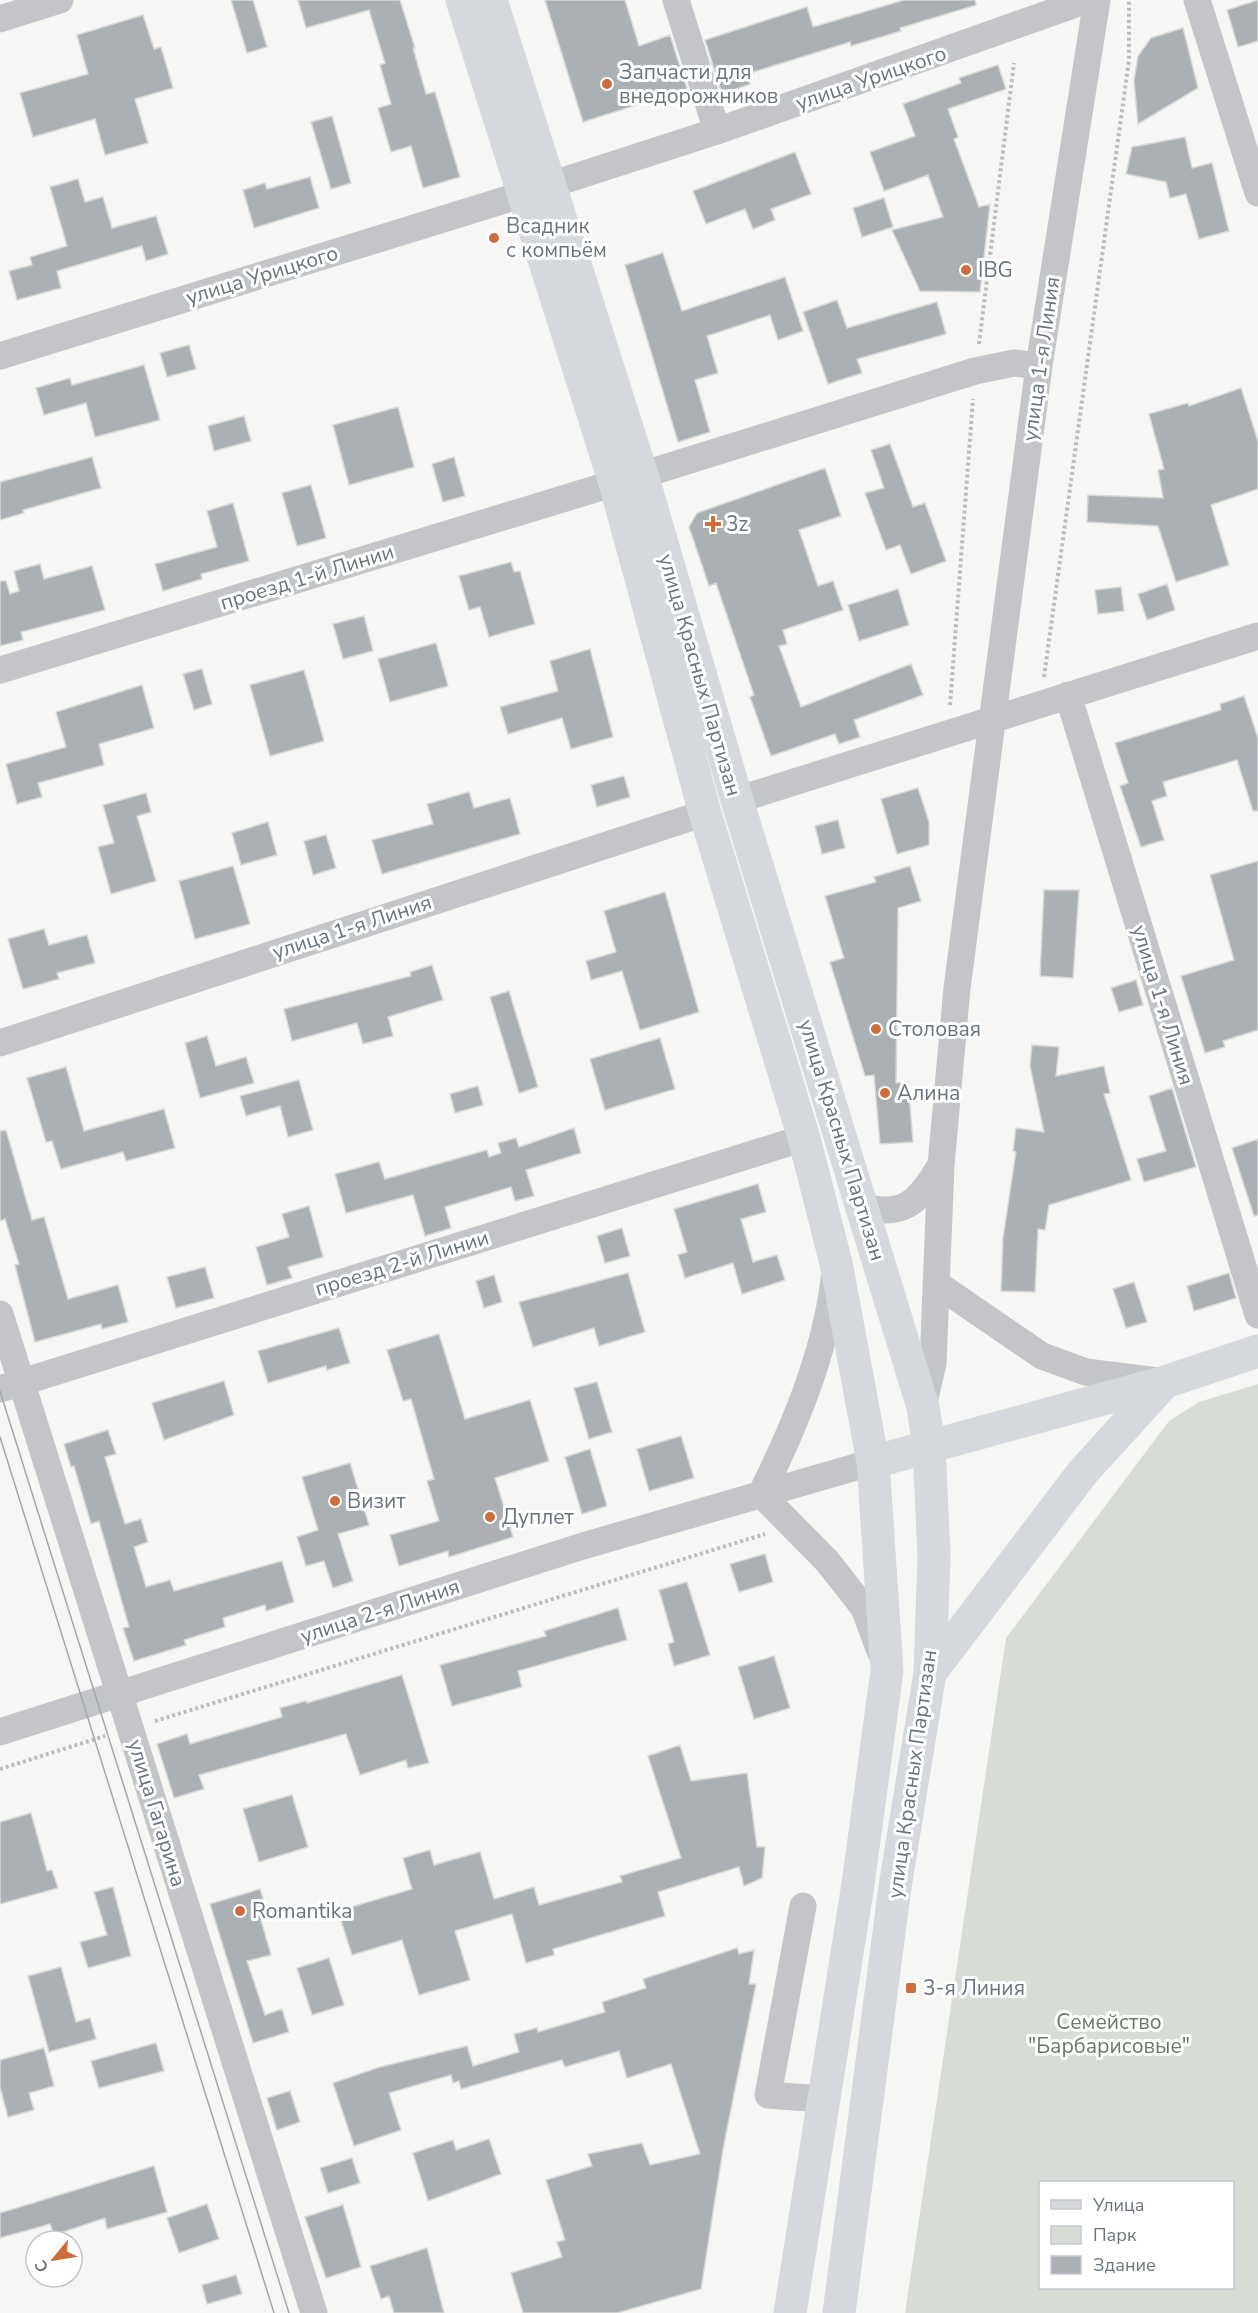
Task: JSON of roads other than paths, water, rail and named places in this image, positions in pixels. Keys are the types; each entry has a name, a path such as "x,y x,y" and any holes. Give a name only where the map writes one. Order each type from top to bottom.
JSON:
{"main road":[{"name":"улица Красных Партизан","path":"462,0 537,189"},
{"name":"улица Красных Партизан","path":"491,0 537,189 628,479 737,800 923,1407 929,1446 934,1556 930,1672 896,1887 838,2313"},
{"name":"улица Красных Партизан","path":"628,479 705,813 804,1138 836,1263 873,1462 887,1671 858,1884 822,2099 790,2313"},
{"name":"улица 2-я Линия","path":"873,1462 1165,1382 1258,1351"},
{"path":"930,1672 1083,1472 1165,1382"}],"street":[{"path":"0,19 60,0"},
{"path":"676,0 717,131"},
{"name":"улица Урицкого","path":"0,356 717,131 1087,0"},
{"name":"улица 1-я Линия","path":"923,1407 933,1363 941,1166 957,988 1039,366 1097,0"},
{"path":"1197,0 1258,193"},
{"name":"проезд 1-й Линии","path":"0,670 975,371 1014,363 1039,366"},
{"path":"737,800 1258,636"},
{"name":"улица 1-я Линия","path":"1068,695 1258,1315"},
{"name":"улица 1-я Линия","path":"0,1043 705,813"},
{"name":"проезд 2-й Линии","path":"11,1386 804,1138"},
{"name":"улица 1-я Линия","path":"862,1206 878,1211 906,1207 923,1194 941,1166"},
{"path":"836,1263 830,1315 788,1439 761,1494 827,1561 864,1608 887,1671"},
{"path":"937,1284 1042,1356 1086,1372 1165,1382"},
{"name":"улица Гагарина","path":"0,1314 11,1386 120,1694 314,2313"},
{"name":"улица 2-я Линия","path":"0,1732 583,1546 873,1462"},
{"path":"803,1906 768,2095 822,2099"}],"tram line":[{"path":"0,1391 289,2313"},
{"path":"0,1437 274,2313"}],"place":[{"name":"Запчасти для внедорожников","path":"607,84"},
{"name":"Всадник с компьём","path":"494,238"},
{"name":"IBG","path":"966,270"},
{"name":"3z","path":"713,524"},
{"name":"Столовая","path":"876,1029"},
{"name":"Алина","path":"885,1093"},
{"name":"Визит","path":"335,1501"},
{"name":"Дуплет","path":"490,1517"},
{"name":"Romantika","path":"240,1911"},
{"name":"3-я Линия","path":"911,1988"}],"park label":[{"name":"Семейство \"Барбарисовые\"","path":"1109,2034"}]}
